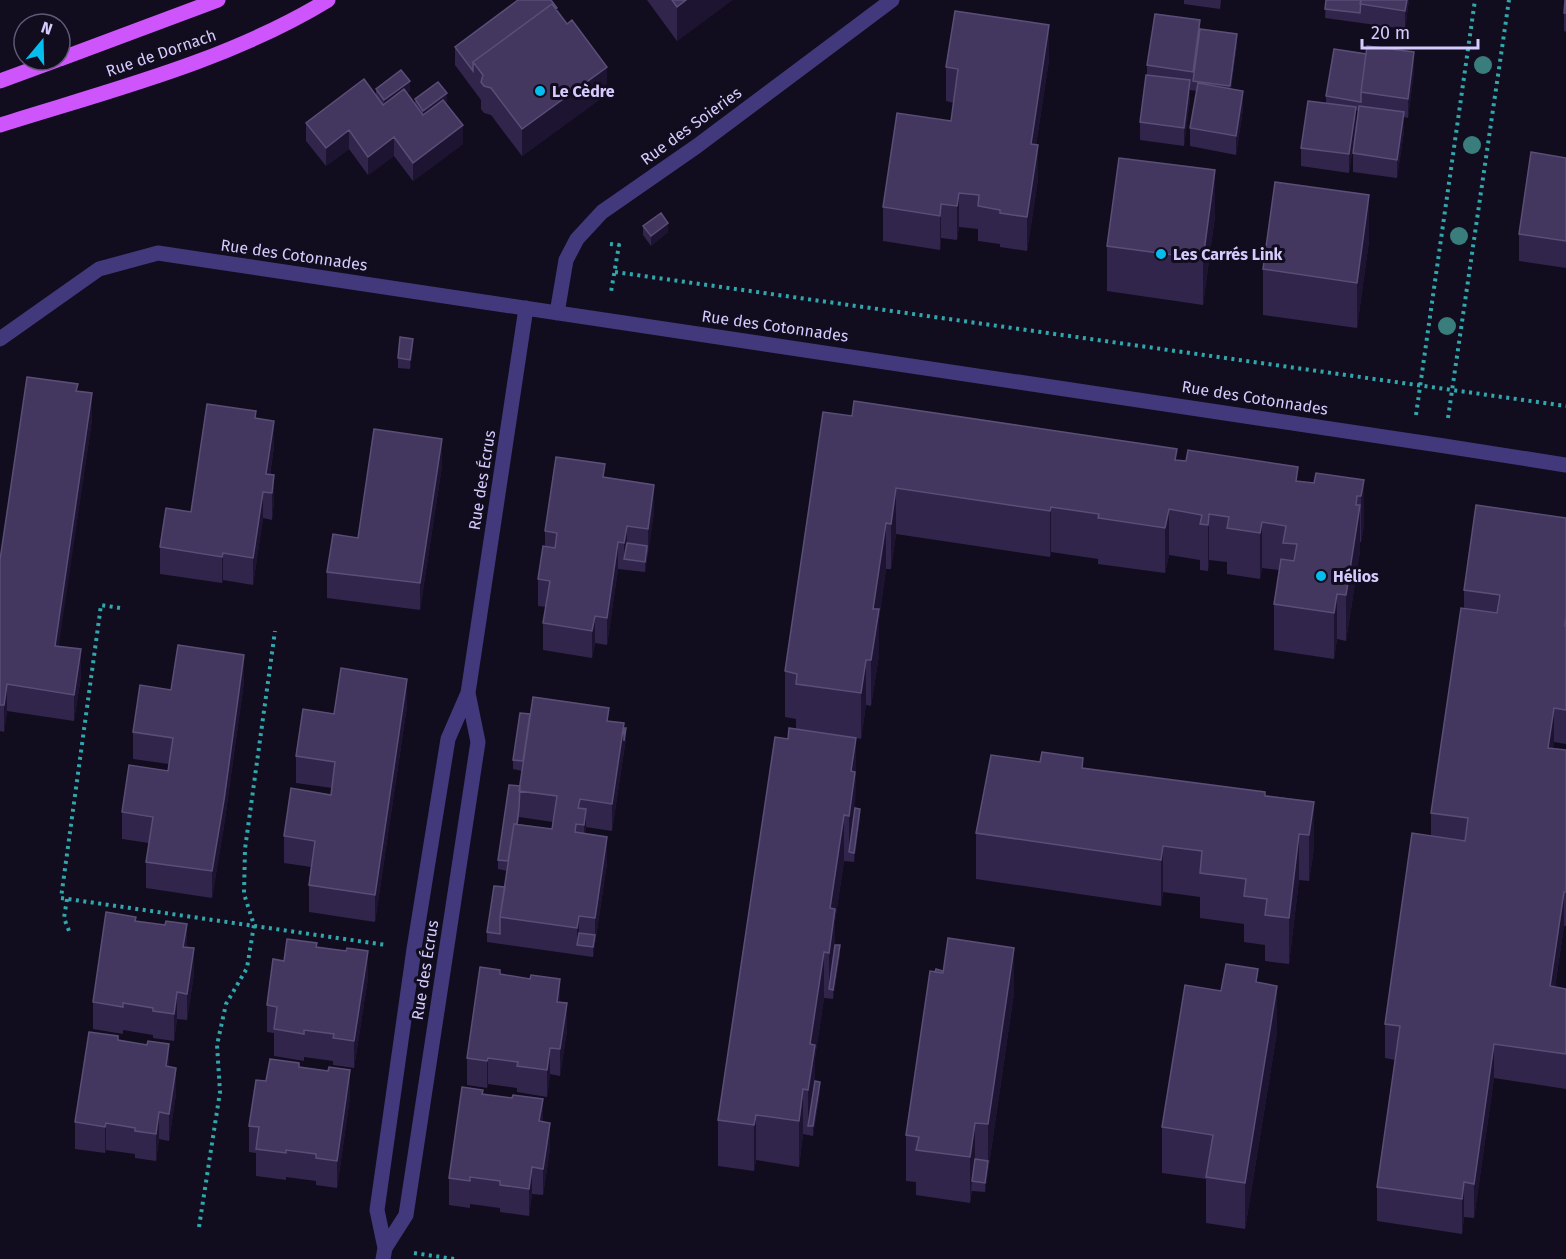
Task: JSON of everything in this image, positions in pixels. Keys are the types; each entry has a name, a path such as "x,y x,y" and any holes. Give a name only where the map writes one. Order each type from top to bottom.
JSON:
{"main road":[{"name":"Rue de Dornach","path":"72,54 218,0"},
{"name":"Rue de Dornach","path":"0,125 186,66 297,19 328,0"},
{"name":"Rue de Dornach","path":"0,81 24,72"}],"street":[{"name":"Rue des Soieries","path":"557,313 566,260 577,239 603,212 697,146 892,0"},
{"name":"Rue des Cotonnades","path":"0,339 99,269 158,253 779,344 1566,465"},
{"name":"Rue des Écrus","path":"384,1254 377,1210 414,949 448,740 468,693 526,308"},
{"name":"Rue des Écrus","path":"384,1254 406,1215 478,742 468,693"}],"path":[{"path":"1412,441 1474,0"},
{"path":"1444,446 1509,0"},
{"path":"577,239 619,245 607,320"},
{"path":"615,272 1566,406"},
{"path":"120,608 101,605 61,898 414,949"},
{"path":"199,1227 220,1092 218,1045 226,1004 247,968 254,925 244,894 245,849 275,631"},
{"path":"67,898 64,918 69,931"},
{"path":"384,1254 454,1259"}],"building":[{"path":"518,0 551,0 557,8 552,4 473,62 473,71 455,47"},
{"path":"672,0 686,0 677,7"},
{"path":"1326,0 1361,0 1360,13 1325,9"},
{"path":"1361,0 1407,0 1405,11 1360,4"},
{"name":"Le Cèdre","path":"552,4 567,24 572,20 607,67 522,129 491,88 484,86 481,82 483,75 473,62"},
{"path":"955,11 1049,25 1031,144 1038,145 1027,217 1000,213 1000,210 978,206 979,195 959,193 957,206 941,204 940,216 883,207 897,113 951,121 958,69 946,67"},
{"path":"1155,14 1200,20 1193,72 1147,65"},
{"path":"1200,29 1237,34 1230,86 1193,81"},
{"path":"1367,46 1414,52 1408,99 1361,92"},
{"path":"1334,49 1366,54 1361,102 1326,96"},
{"path":"401,70 410,81 384,100 376,89"},
{"path":"1146,75 1190,80 1184,128 1140,122"},
{"path":"364,79 383,105 404,89 423,115 443,100 463,125 413,163 394,137 368,157 349,130 326,148 306,123"},
{"path":"438,82 447,93 423,111 415,99"},
{"path":"1198,83 1243,91 1236,136 1190,128"},
{"path":"1308,101 1356,107 1349,154 1301,148"},
{"path":"1359,106 1404,112 1397,160 1353,153"},
{"path":"1531,152 1566,158 1566,241 1519,234"},
{"path":"1119,158 1215,170 1203,259 1107,246"},
{"path":"1275,182 1369,195 1357,283 1263,269"},
{"path":"661,213 668,223 651,236 643,226"},
{"path":"400,337 413,339 410,360 398,358"},
{"path":"27,377 78,384 76,391 92,393 55,646 81,649 74,695 7,684 4,705 0,705 0,560"},
{"path":"854,401 1177,449 1175,460 1186,461 1188,450 1298,467 1296,481 1314,483 1316,473 1364,480 1361,496 1357,496 1356,505 1360,505 1346,595 1337,594 1334,613 1274,604 1281,559 1294,561 1297,544 1283,543 1286,526 1262,522 1260,533 1227,528 1229,517 1209,514 1208,525 1200,524 1202,515 1169,509 1165,528 1098,518 1099,514 1051,507 1050,511 896,488 891,524 886,523 873,609 879,609 871,660 866,660 861,693 796,684 797,674 785,671 823,412 852,416"},
{"path":"207,404 256,411 255,418 274,421 266,474 274,475 272,493 263,492 253,558 223,553 222,557 160,547 166,508 191,512"},
{"path":"374,429 442,439 420,583 327,572 333,534 358,538"},
{"path":"556,457 605,464 603,477 654,485 648,529 627,526 624,543 618,542 607,618 595,616 592,631 543,623 550,581 538,579 543,546 555,548 557,533 545,531"},
{"path":"1476,505 1566,518 1566,710 1554,708 1548,748 1566,750 1566,892 1564,892 1550,986 1566,989 1566,1054 1494,1044 1474,1184 1464,1182 1462,1199 1377,1187 1400,1026 1385,1024 1412,833 1465,841 1468,818 1431,813 1461,608 1497,613 1500,595 1464,590"},
{"path":"627,543 647,546 645,562 624,559"},
{"path":"178,645 244,655 212,871 146,862 153,817 122,812 129,765 168,771 173,738 133,732 140,685 171,690"},
{"path":"341,668 407,679 375,895 309,885 315,841 284,836 291,788 331,795 335,762 296,756 303,709 334,714"},
{"path":"533,697 609,708 607,721 624,723 612,804 580,799 578,808 586,809 584,825 576,824 575,832 607,837 595,918 579,916 577,928 500,917 514,824 552,829 557,796 519,791"},
{"path":"520,713 530,714 523,761 513,760"},
{"path":"789,728 856,738 851,771 855,772 849,816 844,815 830,908 835,909 829,953 824,952 810,1044 815,1045 808,1090 803,1089 799,1121 756,1115 754,1125 718,1120 775,737 788,739"},
{"path":"1042,752 1083,758 1082,768 1265,792 1265,796 1314,802 1309,835 1299,834 1289,918 1265,915 1267,899 1244,896 1246,879 1200,873 1202,851 1163,846 1161,860 976,833 991,755 1040,762"},
{"path":"509,785 520,786 517,824 514,824 508,861 498,860"},
{"path":"855,808 860,809 854,853 849,852"},
{"path":"494,886 505,887 500,934 487,932"},
{"path":"106,912 136,917 135,921 165,925 166,921 187,924 183,947 194,948 187,994 177,992 174,1014 123,1003 123,1007 93,1002"},
{"path":"579,933 595,935 593,947 577,945"},
{"path":"948,938 1014,948 988,1124 975,1123 970,1157 916,1150 919,1137 906,1135 930,971 943,973"},
{"path":"287,939 317,943 316,947 368,951 354,1041 333,1038 334,1034 304,1030 304,1034 274,1029 277,1007 267,1005 273,959 284,961"},
{"path":"835,945 840,945 833,990 829,989"},
{"path":"1226,964 1258,969 1256,982 1277,986 1245,1183 1206,1177 1213,1135 1162,1127 1185,985 1221,991"},
{"path":"480,967 500,970 500,974 530,979 531,975 560,979 557,1002 567,1003 560,1049 550,1048 547,1070 517,1066 518,1062 467,1058"},
{"path":"89,1032 118,1036 118,1040 147,1045 148,1041 169,1044 166,1066 176,1068 169,1114 159,1112 156,1134 106,1123 105,1127 75,1122"},
{"path":"270,1059 299,1063 299,1067 328,1071 329,1067 350,1070 337,1161 316,1158 316,1154 256,1149 259,1127 249,1126 256,1080 266,1081"},
{"path":"815,1081 820,1082 813,1126 808,1126"},
{"path":"462,1087 483,1090 482,1094 543,1099 539,1121 550,1123 543,1169 532,1167 529,1189 500,1185 500,1181 470,1177 470,1181 449,1178"},
{"path":"975,1159 988,1161 985,1183 972,1181"}],"place":[{"name":"Le Cèdre","path":"540,91"},
{"name":"Les Carrés Link","path":"1161,254"},
{"name":"Hélios","path":"1321,576"}]}
